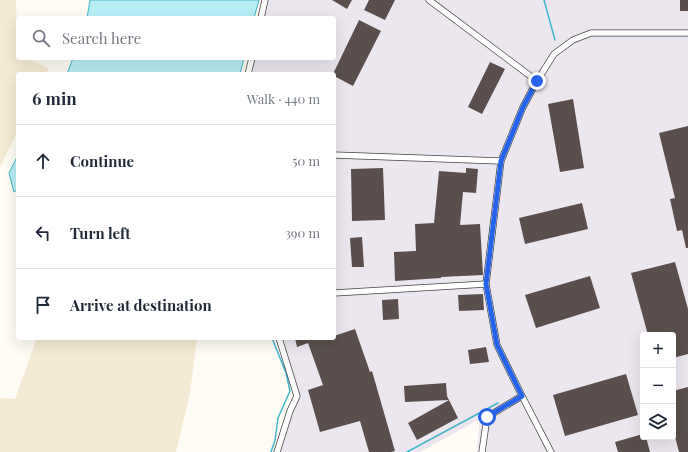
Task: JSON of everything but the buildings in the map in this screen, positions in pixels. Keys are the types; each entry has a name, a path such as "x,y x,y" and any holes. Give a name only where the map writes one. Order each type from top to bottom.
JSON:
{"street":[{"path":"261,16 265,0"},
{"path":"429,0 537,81"},
{"path":"551,452 497,345 486,284 501,161 523,107 537,81 554,54 573,40 591,33 688,34"},
{"path":"248,72 252,60"},
{"path":"336,155 501,161"},
{"path":"336,293 486,284"},
{"path":"277,452 290,411 297,396 280,340"},
{"path":"482,452 487,417 522,396"}],"shaded area":[{"path":"0,0 16,0 16,60 31,60 49,68 47,72 16,72 16,135 0,167"},
{"path":"262,0 688,0 688,452 477,452 480,419 420,452 277,452 297,395 282,340 336,340 336,72 246,72 248,60 336,60 336,16 258,16"},
{"path":"36,340 197,340 190,393 176,452 0,452 0,398 15,399"}],"water":[{"path":"90,0 259,0 255,16 87,16"},
{"path":"72,60 244,60 240,72 68,72"},
{"path":"16,159 16,190 14,192 9,173"}],"waterway":[{"path":"544,0 555,40"},
{"path":"271,452 275,440 278,418 290,391 286,373 273,340"},
{"path":"407,452 498,403"}],"route":[{"path":"487,417 522,396 497,345 486,284 501,161 523,107 537,81"}]}
